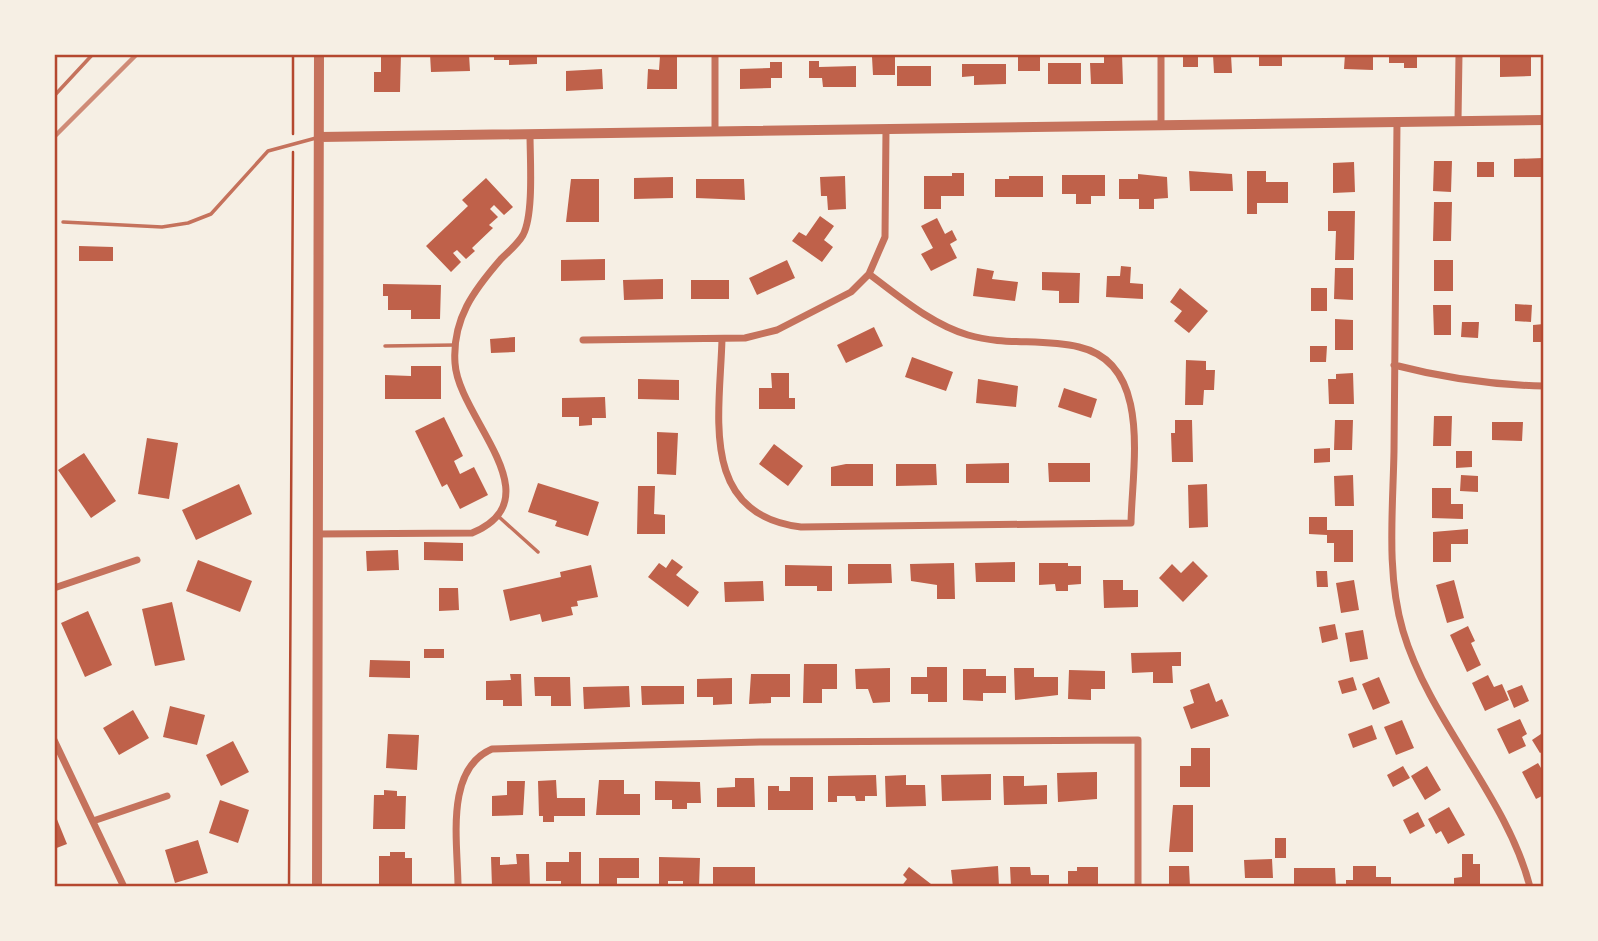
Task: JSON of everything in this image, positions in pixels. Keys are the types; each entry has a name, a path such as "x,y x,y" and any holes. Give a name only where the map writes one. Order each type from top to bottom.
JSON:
{"street":[{"path":"317,887 319,54"},
{"path":"715,54 715,131"},
{"path":"1161,54 1161,125"},
{"path":"1458,121 1459,54"},
{"path":"320,137 1544,120"},
{"path":"1397,122 1393,552 1402,628 1414,665 1511,836 1530,887"},
{"path":"583,340 744,338 787,326 851,292 870,274 885,237 886,129"},
{"path":"317,534 472,533 487,527 498,516 506,502 503,470 461,391 455,366 455,345 461,316 472,293 523,234 529,191 530,134"},
{"path":"722,339 722,464 730,484 742,502 780,524 801,527 1131,523 1133,416 1125,380 1112,365 1079,347 993,341 967,335 941,325 870,274"},
{"path":"1394,365 1443,377 1492,384 1544,386"},
{"path":"54,588 137,560"},
{"path":"54,740 124,887"},
{"path":"458,887 458,791 472,761 481,754 502,749 760,742 1138,740 1138,887"},
{"path":"93,821 167,796"}],"lane":[{"path":"54,96 93,54"},
{"path":"63,222 162,227 188,223 211,214 268,151 320,137"},
{"path":"385,345 455,345"},
{"path":"498,516 538,552"}],"path":[{"path":"289,887 293,54"}],"building":[{"path":"381,54 401,54 400,92 374,92 374,72 381,72"},
{"path":"430,54 469,54 470,71 431,72"},
{"path":"494,54 537,54 537,64 509,65 509,60 494,60"},
{"path":"1040,54 1040,71 1018,71 1018,56"},
{"path":"1104,54 1122,54 1123,84 1091,84 1090,63 1104,63"},
{"path":"1183,54 1198,54 1198,67 1183,67"},
{"path":"1259,54 1282,54 1282,66 1259,66"},
{"path":"1345,54 1373,54 1373,70 1344,69"},
{"path":"1389,54 1417,54 1417,68 1404,68 1404,63 1389,63"},
{"path":"1213,55 1231,55 1232,73 1214,73"},
{"path":"660,56 677,56 677,89 647,89 648,69 659,70"},
{"path":"1531,56 1531,76 1500,77 1500,57"},
{"path":"872,57 895,57 895,75 873,75"},
{"path":"809,61 819,61 819,67 856,66 856,87 823,87 822,78 809,78"},
{"path":"770,62 782,62 782,78 771,78 771,88 740,89 740,69 770,68"},
{"path":"1048,63 1081,63 1081,84 1048,84"},
{"path":"962,64 1006,64 1006,84 974,85 974,76 962,77"},
{"path":"897,66 931,66 931,86 897,86"},
{"path":"602,69 603,89 566,91 566,71"},
{"path":"1543,158 1543,177 1514,177 1514,159"},
{"path":"1434,161 1452,161 1451,192 1433,191"},
{"path":"1354,162 1355,192 1333,193 1333,163"},
{"path":"1477,162 1494,162 1494,177 1477,177"},
{"path":"1189,171 1232,174 1233,191 1190,191"},
{"path":"1247,171 1266,171 1266,182 1288,182 1288,203 1257,203 1257,214 1247,214"},
{"path":"952,173 964,173 964,196 941,196 941,209 924,209 924,176 952,176"},
{"path":"1138,174 1167,177 1168,198 1154,199 1154,209 1139,209 1139,199 1119,199 1119,179 1138,179"},
{"path":"1062,175 1105,175 1105,196 1091,196 1091,204 1076,204 1076,194 1062,194"},
{"path":"845,176 846,209 828,210 827,196 821,196 820,177"},
{"path":"1009,176 1043,176 1043,197 995,197 995,179 1009,179"},
{"path":"673,177 673,198 634,199 634,178"},
{"path":"486,178 513,207 504,215 494,205 490,209 498,217 489,225 493,228 472,248 475,251 466,259 457,250 453,253 461,262 451,272 426,246 468,206 462,200"},
{"path":"571,179 599,179 599,222 566,222"},
{"path":"696,179 744,179 745,200 696,198"},
{"path":"1434,202 1452,202 1451,241 1433,241"},
{"path":"1328,211 1355,211 1354,260 1335,260 1336,231 1328,231"},
{"path":"820,216 834,226 824,240 833,247 822,262 792,241 799,232 806,236"},
{"path":"937,218 945,234 952,230 957,240 950,244 957,258 931,271 921,254 933,248 921,226"},
{"path":"79,246 113,247 113,261 79,261"},
{"path":"605,259 605,280 561,281 561,260"},
{"path":"787,260 795,278 757,295 749,278"},
{"path":"1434,260 1453,260 1453,291 1434,291"},
{"path":"1121,266 1131,267 1130,283 1143,284 1143,299 1106,297 1107,276 1120,276"},
{"path":"977,268 994,271 992,279 1018,282 1015,301 973,296"},
{"path":"1335,268 1353,268 1353,300 1334,299"},
{"path":"1042,272 1080,273 1079,303 1059,303 1059,291 1042,290"},
{"path":"663,279 663,299 624,300 623,280"},
{"path":"691,280 729,280 729,299 691,299"},
{"path":"383,284 441,285 440,319 411,319 411,310 388,310 388,296 383,296"},
{"path":"1180,288 1208,311 1189,333 1174,321 1182,311 1170,302"},
{"path":"1311,288 1327,288 1327,311 1311,311"},
{"path":"1515,304 1532,305 1531,322 1515,321"},
{"path":"1433,305 1451,305 1451,335 1434,335"},
{"path":"1335,319 1353,320 1353,350 1335,350"},
{"path":"1462,322 1479,322 1478,338 1461,337"},
{"path":"1544,324 1544,342 1533,342 1533,325"},
{"path":"874,327 883,346 846,363 837,345"},
{"path":"515,337 515,352 491,353 490,339"},
{"path":"1310,346 1327,346 1326,362 1310,362"},
{"path":"912,357 953,372 946,391 905,377"},
{"path":"1186,360 1206,361 1206,370 1215,370 1214,390 1204,390 1203,405 1185,405"},
{"path":"411,366 441,366 441,399 385,399 385,375 411,376"},
{"path":"771,373 789,373 789,398 795,398 795,409 759,409 759,388 772,388"},
{"path":"1353,373 1354,404 1329,404 1328,379 1336,379 1336,374"},
{"path":"638,379 679,380 679,400 638,399"},
{"path":"978,379 1018,386 1016,407 976,403"},
{"path":"1064,388 1097,399 1091,418 1058,407"},
{"path":"605,397 606,418 592,418 592,425 579,426 579,417 562,417 562,398"},
{"path":"1434,416 1452,416 1451,446 1433,446"},
{"path":"444,417 463,456 454,461 460,474 474,467 488,495 460,509 447,484 442,487 415,431"},
{"path":"1175,420 1192,420 1193,462 1172,462 1171,433 1175,433"},
{"path":"1335,420 1353,420 1352,450 1334,450"},
{"path":"1492,422 1523,422 1522,441 1492,440"},
{"path":"657,432 678,433 676,475 657,474"},
{"path":"147,438 178,443 169,499 138,494"},
{"path":"774,444 803,466 788,486 759,464"},
{"path":"1330,448 1330,462 1314,463 1314,449"},
{"path":"1456,451 1472,451 1472,467 1456,468"},
{"path":"84,453 116,501 91,518 58,470"},
{"path":"1009,463 1009,483 966,483 966,464"},
{"path":"1048,463 1090,463 1090,482 1049,482"},
{"path":"873,464 873,486 831,486 831,467"},
{"path":"896,464 936,464 937,485 896,486"},
{"path":"1353,475 1354,506 1335,506 1334,476"},
{"path":"1461,475 1478,476 1478,492 1460,491"},
{"path":"538,483 599,502 588,536 555,526 557,521 528,512"},
{"path":"239,484 252,514 196,540 182,510"},
{"path":"1207,484 1208,527 1189,528 1188,485"},
{"path":"638,486 655,486 654,514 665,515 665,534 637,534"},
{"path":"1432,488 1451,488 1451,504 1463,504 1463,519 1432,518"},
{"path":"1309,517 1327,517 1327,530 1353,530 1353,562 1334,562 1334,543 1327,543 1327,535 1309,534"},
{"path":"1468,529 1468,544 1451,544 1451,562 1433,562 1433,532"},
{"path":"424,542 463,543 463,561 424,560"},
{"path":"398,550 399,570 367,571 366,551"},
{"path":"672,559 683,567 676,575 699,592 688,607 648,577 659,563 666,568"},
{"path":"198,560 252,581 240,612 186,591"},
{"path":"1193,561 1208,576 1183,602 1159,578 1172,564 1181,573"},
{"path":"1015,562 1015,582 976,582 975,563"},
{"path":"954,563 955,599 937,599 937,585 911,581 910,564"},
{"path":"1039,563 1081,566 1081,584 1068,585 1068,591 1056,591 1055,584 1039,585"},
{"path":"848,564 891,564 892,583 848,584"},
{"path":"591,565 598,597 577,601 578,606 571,607 573,615 542,622 540,614 510,621 503,590 561,577 560,572"},
{"path":"785,565 832,566 832,591 817,591 817,586 785,586"},
{"path":"1316,571 1327,571 1328,587 1317,587"},
{"path":"1103,580 1123,580 1123,590 1138,590 1138,607 1104,608"},
{"path":"1354,580 1359,610 1341,613 1336,583"},
{"path":"1454,580 1464,618 1447,623 1436,585"},
{"path":"763,581 764,601 725,602 724,582"},
{"path":"439,588 458,588 459,610 439,611"},
{"path":"172,602 185,660 155,666 142,609"},
{"path":"88,611 112,665 85,677 61,623"},
{"path":"1335,624 1338,639 1322,643 1319,627"},
{"path":"1468,626 1475,641 1471,643 1481,665 1467,672 1450,635"},
{"path":"1363,630 1368,659 1350,662 1345,633"},
{"path":"424,649 444,649 444,658 424,658"},
{"path":"1181,652 1181,666 1172,666 1173,683 1153,683 1153,672 1132,673 1131,653"},
{"path":"370,660 410,661 410,678 369,677"},
{"path":"804,664 837,664 837,689 822,689 822,703 803,703"},
{"path":"927,667 947,667 947,702 928,702 928,694 911,694 911,677 927,677"},
{"path":"890,668 890,702 873,703 868,689 856,689 855,669"},
{"path":"1014,668 1034,668 1034,677 1058,677 1058,695 1015,700"},
{"path":"963,669 986,669 986,676 1006,676 1006,693 983,693 983,701 963,700"},
{"path":"1069,670 1105,671 1105,689 1091,689 1091,700 1068,699"},
{"path":"510,674 521,674 522,706 503,706 503,700 486,700 486,681 511,680"},
{"path":"751,674 790,674 790,697 771,697 771,703 749,704"},
{"path":"1488,675 1494,687 1502,684 1509,700 1485,711 1472,683"},
{"path":"534,677 570,677 571,706 551,706 551,696 535,696"},
{"path":"1353,677 1357,690 1342,694 1338,681"},
{"path":"1379,677 1390,703 1373,710 1362,684"},
{"path":"732,678 732,704 713,705 713,697 697,697 697,679"},
{"path":"1209,683 1216,702 1222,699 1229,716 1191,729 1183,707 1194,703 1190,690"},
{"path":"1522,685 1529,701 1514,708 1507,691"},
{"path":"629,686 630,707 584,709 583,687"},
{"path":"641,686 684,686 684,704 642,705"},
{"path":"170,706 205,715 197,745 163,737"},
{"path":"133,710 149,738 119,755 103,728"},
{"path":"1520,719 1527,734 1522,737 1526,746 1509,754 1497,729"},
{"path":"1402,720 1414,748 1396,755 1384,727"},
{"path":"1372,725 1377,739 1353,748 1348,734"},
{"path":"1544,732 1544,751 1540,753 1532,740"},
{"path":"388,734 419,735 417,770 386,768"},
{"path":"233,741 249,772 221,786 206,755"},
{"path":"1191,748 1210,748 1210,787 1180,787 1180,766 1191,766"},
{"path":"1538,763 1544,773 1544,795 1536,799 1522,772"},
{"path":"1403,766 1410,778 1393,787 1387,775"},
{"path":"1427,766 1441,790 1425,800 1411,776"},
{"path":"1097,772 1097,799 1058,802 1057,773"},
{"path":"991,774 991,800 942,801 941,775"},
{"path":"876,775 877,796 865,796 865,801 856,801 855,796 837,796 837,802 828,802 828,776"},
{"path":"906,775 906,785 925,785 926,806 886,807 885,776"},
{"path":"1003,776 1024,776 1024,786 1047,785 1047,804 1004,805"},
{"path":"790,777 813,777 813,810 768,810 768,786 779,786 779,791 790,791"},
{"path":"735,778 754,778 755,807 717,807 717,788 735,787"},
{"path":"556,780 557,798 585,798 585,816 554,816 554,822 543,822 543,816 539,816 538,781"},
{"path":"599,780 624,780 624,794 640,794 640,815 596,815"},
{"path":"507,781 525,781 523,815 492,816 492,796 507,795"},
{"path":"655,781 700,782 701,803 687,803 687,809 672,809 672,800 655,800"},
{"path":"384,790 397,791 397,796 406,796 405,829 373,829 374,795 384,795"},
{"path":"220,800 249,810 238,843 209,833"},
{"path":"1173,805 1193,805 1193,852 1169,852"},
{"path":"1449,807 1465,835 1448,844 1441,831 1436,834 1428,819"},
{"path":"54,812 67,844 54,849"},
{"path":"1418,812 1425,826 1410,834 1403,820"},
{"path":"1275,838 1286,838 1286,858 1275,858"},
{"path":"198,840 208,873 175,883 165,850"},
{"path":"390,852 405,852 405,858 412,858 412,887 379,887 379,856 390,856"},
{"path":"569,852 581,852 581,887 561,887 561,881 546,881 546,862 569,862"},
{"path":"516,854 529,854 530,887 492,887 491,857 500,857 500,865 517,864"},
{"path":"1462,854 1473,854 1473,864 1480,864 1480,887 1454,887 1454,878 1462,877"},
{"path":"659,857 700,858 699,887 683,886 683,881 668,881 668,886 659,886"},
{"path":"599,858 639,858 639,878 617,878 617,887 599,887"},
{"path":"1272,859 1273,878 1245,878 1244,860"},
{"path":"998,866 999,887 953,887 951,870"},
{"path":"1169,866 1189,866 1190,887 1169,887"},
{"path":"1353,866 1376,866 1376,877 1391,877 1391,887 1346,887 1346,880 1353,880"},
{"path":"713,867 755,867 755,887 713,885"},
{"path":"909,867 931,884 928,887 901,887 907,879 903,875"},
{"path":"1010,867 1030,867 1031,875 1049,875 1049,887 1011,887"},
{"path":"1077,867 1098,867 1098,887 1068,887 1068,871 1077,871"},
{"path":"1294,868 1335,868 1336,887 1294,887"}],"railway":[{"path":"54,137 137,54"}]}
